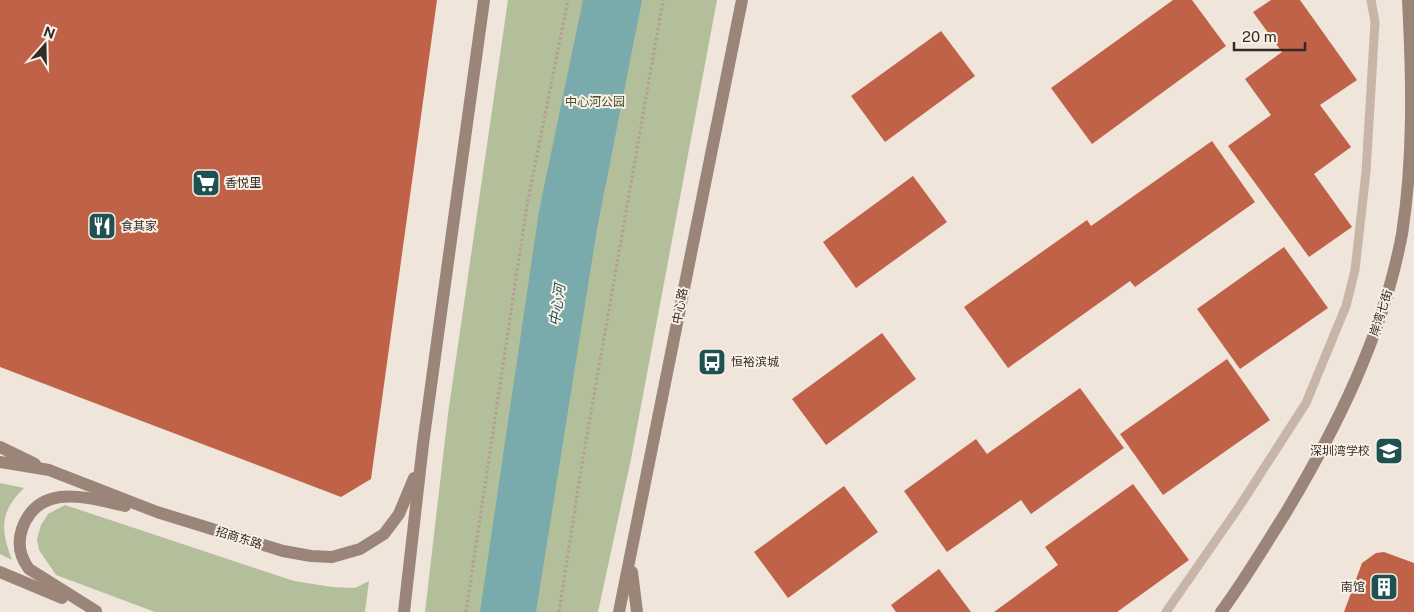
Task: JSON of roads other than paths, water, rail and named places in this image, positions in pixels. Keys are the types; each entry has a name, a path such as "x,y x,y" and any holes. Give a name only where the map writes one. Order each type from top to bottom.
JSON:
{"street":[{"path":"415,612 405,606 423,444 484,0"},
{"name":"中心路","path":"619,612 742,0"},
{"name":"岸湾七街","path":"1235,593 1302,485 1333,430 1365,360 1395,269 1403,232 1411,146 1411,58 1408,0"},
{"name":"招商东路","path":"0,462 49,470 157,512 283,551 311,556 332,557 360,548 384,534 399,514 412,486 423,444"},
{"path":"0,447 49,470"},
{"path":"97,612 28,569 22,560 20,546 25,522 34,510 56,497 73,496 157,512"},
{"path":"631,547 632,579 637,612"},
{"path":"0,572 97,612"},
{"path":"1221,612 1235,593"},
{"path":"1226,612 1235,593"}],"lane":[{"path":"1166,612 1239,507 1306,404 1346,306 1355,270 1366,172 1375,22 1370,0"}],"water":[{"name":"中心河","path":"583,0 642,0 597,229 536,612 480,612 539,211"}],"place":[{"name":"香悦里","path":"206,183"},
{"name":"食其家","path":"102,226"},
{"name":"恒裕滨城","path":"712,362"},
{"name":"深圳湾学校","path":"1389,451"},
{"name":"南馆","path":"1384,587"}],"park label":[{"name":"中心河公园","path":"595,102"}]}
